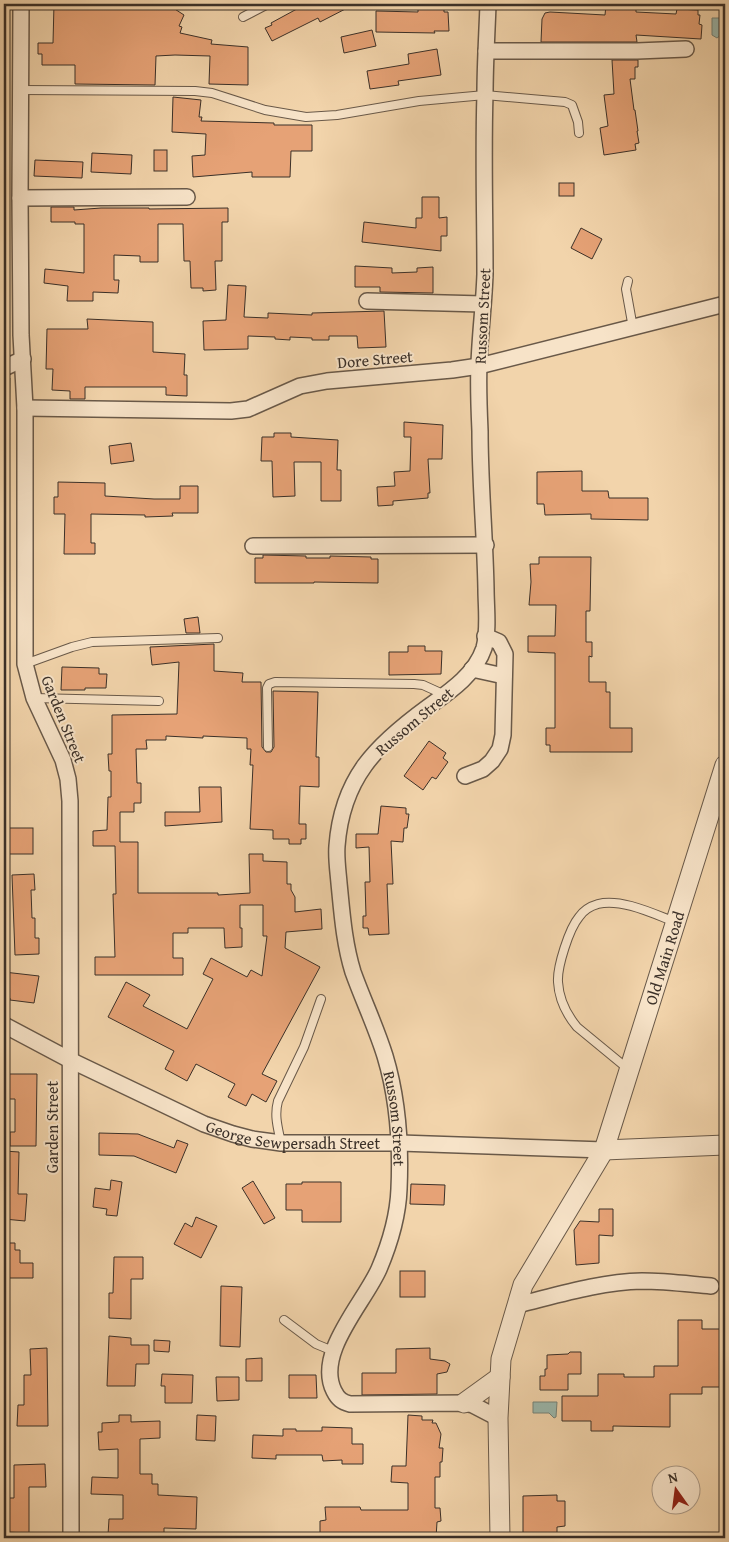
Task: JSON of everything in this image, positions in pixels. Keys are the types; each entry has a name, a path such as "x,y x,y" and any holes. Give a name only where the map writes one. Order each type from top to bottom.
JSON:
{"street":[{"name":"Garden Street","path":"21,4 20,198 23,359 26,408 24,664 34,698 63,760 68,779 70,801 71,1538"},
{"name":"Russom Street","path":"488,4 485,95 485,278 479,366 487,623 484,648 472,670 445,695 403,725 378,748 361,769 349,791 340,825 337,848 342,924 354,973 386,1058 393,1090 400,1143 399,1192 396,1220 391,1240 377,1275 333,1351 329,1374 336,1396 342,1402 365,1405 464,1403 473,1405 498,1418"},
{"path":"486,51 637,51 686,49"},
{"path":"20,198 187,197"},
{"path":"367,301 483,304"},
{"name":"Dore Street","path":"26,408 248,410 300,386 327,381 479,366 725,304"},
{"path":"4,368 23,359"},
{"path":"253,546 486,545"},
{"path":"465,776 488,766 500,749 503,736 505,651 499,642 485,636"},
{"path":"472,670 504,676"},
{"name":"Old Main Road","path":"604,1150 725,766"},
{"name":"George Sewpersadh Street","path":"4,1025 70,1060 204,1124 234,1134 281,1143 400,1143 604,1150 725,1145"},
{"path":"500,1538 498,1418 501,1359 523,1285 604,1150"},
{"path":"517,1306 580,1289 616,1283 642,1281 674,1282 711,1286"},
{"path":"464,1403 500,1377"}],"lane":[{"path":"243,17 268,4"},
{"path":"20,90 195,91 212,93 274,112 306,117 337,115 419,101 485,95 565,102 572,105 579,133"},
{"path":"628,282 626,289 633,328"},
{"path":"24,664 92,642 218,638"},
{"path":"268,748 267,688 269,684 274,682 414,684 423,685 445,695"},
{"path":"34,698 159,701"},
{"path":"629,1070 577,1028 570,1019 560,994 558,981 560,966 579,917 587,909 597,904 621,904 676,923"},
{"path":"281,1143 275,1110 304,1047 321,999"},
{"path":"284,1320 316,1344 333,1351"}],"green space":[{"path":"10,378 4,756 4,381"},
{"path":"4,787 7,787 7,820 4,820"}],"shaded area":[{"path":"712,18 722,18 721,35 717,38 712,35"},
{"path":"533,1402 557,1402 556,1417 554,1418 549,1413 533,1413"}],"building":[{"path":"54,4 167,4 184,15 179,26 182,27 180,33 212,40 211,44 248,47 248,85 209,84 210,56 175,55 156,56 155,85 75,84 75,65 42,65 42,54 38,54 38,43 53,43"},
{"path":"306,4 355,4 320,22 318,18 272,41 265,28"},
{"path":"418,4 444,4 444,12 448,12 449,31 434,31 435,33 376,32 376,11 418,12"},
{"path":"606,5 636,6 636,12 676,14 677,9 698,10 698,15 700,15 699,24 702,25 701,39 636,35 637,42 541,42 542,19 545,13 605,15"},
{"path":"372,30 376,46 344,53 341,37"},
{"path":"437,49 441,75 398,81 399,85 370,89 367,71 409,64 408,54"},
{"path":"612,60 638,60 638,67 635,67 635,79 630,79 639,143 635,144 636,150 604,155 600,128 608,126 604,95 614,94"},
{"path":"173,97 201,100 199,117 202,117 201,121 312,125 312,151 291,151 290,177 252,177 252,172 193,177 192,156 205,155 206,134 172,132"},
{"path":"154,150 167,150 167,171 154,171"},
{"path":"92,153 132,155 131,174 91,172"},
{"path":"35,160 83,162 82,178 34,176"},
{"path":"559,183 574,183 574,196 559,196"},
{"path":"422,197 439,197 439,218 447,217 447,236 441,236 441,251 362,242 364,222 416,228 416,218 422,218"},
{"path":"51,207 74,207 74,210 101,208 228,208 228,222 222,222 222,261 215,261 216,290 203,291 203,288 191,288 190,261 184,261 183,224 158,224 158,262 140,262 140,256 114,255 114,280 119,280 118,293 93,292 93,301 67,301 68,286 44,283 45,269 84,273 84,224 51,222"},
{"path":"581,228 602,239 592,259 571,248"},
{"path":"355,266 392,268 392,273 417,272 417,268 433,267 433,293 380,292 380,287 355,287"},
{"path":"228,285 246,286 244,317 268,318 268,313 312,315 312,313 384,311 386,347 358,348 357,336 329,336 329,340 290,337 290,340 275,339 275,337 248,336 248,349 204,350 203,321 226,320"},
{"path":"87,319 153,322 153,352 185,354 184,375 187,375 187,396 166,395 166,387 85,387 85,399 70,399 70,391 52,390 53,369 46,369 47,329 88,329"},
{"path":"404,422 443,425 442,459 428,459 430,493 428,493 428,498 393,501 393,505 378,506 377,487 395,486 394,472 410,471 411,437 404,437"},
{"path":"274,433 291,433 291,437 338,440 337,470 341,470 341,501 321,501 321,462 294,462 295,496 273,497 272,461 261,461 262,437 274,437"},
{"path":"131,443 134,461 111,464 109,446"},
{"path":"582,471 582,491 608,491 609,498 648,498 648,520 591,519 591,514 545,515 544,504 537,504 537,472"},
{"path":"58,482 105,483 105,496 154,499 180,499 180,486 198,486 198,513 172,513 173,516 145,517 145,515 91,514 91,543 95,543 95,554 64,554 65,514 54,514 54,497 58,497"},
{"path":"263,555 306,556 306,558 330,558 330,556 371,557 371,559 378,559 378,583 255,583 255,558 263,558"},
{"path":"539,557 591,557 590,611 586,611 586,642 592,642 592,657 589,656 589,682 606,682 606,692 610,692 610,728 632,728 632,752 550,752 550,745 546,745 546,728 555,728 555,653 528,652 528,636 555,636 556,605 529,605 530,564 539,564"},
{"path":"198,617 200,633 186,633 184,619"},
{"path":"214,644 214,671 243,673 242,682 261,682 262,747 266,752 271,752 274,747 273,691 318,692 316,757 319,757 319,787 300,786 299,824 306,824 306,839 301,839 301,844 289,844 289,839 273,839 273,830 250,829 253,765 250,765 251,749 247,749 247,738 166,736 166,740 146,740 147,749 136,749 137,783 141,783 141,803 134,803 134,812 120,812 120,842 138,842 138,893 218,893 218,895 250,893 249,854 263,854 263,861 287,862 287,884 291,884 291,890 295,897 295,912 321,909 322,929 286,932 285,948 320,967 262,1074 277,1081 266,1102 252,1094 246,1106 228,1097 235,1084 196,1064 187,1081 165,1069 174,1051 108,1017 126,982 150,995 143,1006 187,1029 213,979 203,974 211,958 247,977 251,970 262,976 267,936 263,936 263,905 240,905 242,947 225,948 224,928 188,928 188,933 173,933 173,958 183,958 183,975 95,975 95,957 115,957 113,894 116,894 115,846 93,846 93,831 107,830 108,797 111,797 111,771 109,771 108,754 112,754 112,715 177,714 179,662 152,665 150,647"},
{"path":"408,646 425,646 425,651 442,651 441,674 389,675 389,652 408,652"},
{"path":"62,667 99,668 99,674 107,674 106,688 61,690"},
{"path":"429,741 446,753 443,758 448,762 436,779 432,777 423,790 404,776"},
{"path":"199,787 221,787 222,822 165,826 165,812 200,812"},
{"path":"381,806 406,808 406,814 409,814 407,828 404,828 403,842 391,841 393,884 387,884 389,934 369,935 368,928 363,928 363,916 366,916 365,882 370,882 369,847 356,848 356,834 378,834"},
{"path":"4,828 33,828 33,854 4,854"},
{"path":"34,874 35,890 31,890 32,918 35,918 35,938 39,938 39,954 15,955 12,875"},
{"path":"4,972 39,976 34,1003 10,1000 10,998 4,997"},
{"path":"5,1074 37,1074 36,1146 10,1146 10,1132 15,1132 15,1099 5,1099"},
{"path":"99,1133 138,1134 174,1148 177,1140 188,1144 176,1173 134,1156 99,1155"},
{"path":"4,1151 19,1152 18,1194 27,1194 25,1221 4,1219"},
{"path":"111,1180 122,1182 117,1216 106,1215 107,1209 93,1207 95,1188 110,1190"},
{"path":"253,1181 275,1218 264,1224 242,1188"},
{"path":"302,1182 341,1182 341,1222 302,1222 302,1210 286,1210 286,1184 302,1184"},
{"path":"411,1184 445,1185 444,1205 410,1204"},
{"path":"599,1209 613,1209 613,1236 599,1235 599,1263 576,1265 574,1230 580,1221 599,1222"},
{"path":"196,1217 217,1226 201,1258 174,1244 185,1223 192,1227"},
{"path":"4,1243 15,1243 15,1250 20,1250 20,1263 33,1263 33,1278 4,1278"},
{"path":"114,1257 143,1257 143,1279 131,1279 131,1319 109,1318 109,1293 113,1293"},
{"path":"400,1271 425,1271 425,1297 400,1297"},
{"path":"221,1286 242,1287 240,1347 220,1346"},
{"path":"678,1320 702,1320 702,1329 722,1329 723,1387 702,1387 702,1394 670,1394 670,1427 613,1426 613,1431 591,1431 591,1421 562,1421 562,1396 598,1396 598,1374 624,1374 624,1377 654,1377 654,1366 678,1366"},
{"path":"109,1336 131,1338 131,1345 149,1345 149,1364 136,1364 135,1386 107,1386"},
{"path":"154,1340 170,1341 169,1352 154,1351"},
{"path":"47,1348 48,1426 17,1426 18,1405 24,1405 24,1375 31,1375 30,1349"},
{"path":"430,1348 430,1359 445,1361 450,1364 447,1372 437,1374 437,1394 362,1395 362,1373 396,1373 396,1349"},
{"path":"570,1352 581,1352 581,1374 568,1374 568,1390 540,1390 540,1376 545,1376 545,1369 547,1369 547,1355 568,1354"},
{"path":"262,1358 262,1381 246,1381 246,1359"},
{"path":"162,1374 193,1375 192,1403 165,1403 165,1386 161,1386"},
{"path":"289,1375 316,1375 317,1398 289,1398"},
{"path":"216,1377 239,1377 239,1400 217,1401"},
{"path":"119,1415 131,1415 131,1422 160,1421 160,1438 140,1439 140,1474 152,1474 152,1484 158,1484 158,1495 197,1497 196,1529 164,1528 164,1534 108,1535 109,1519 123,1519 123,1495 91,1494 92,1477 118,1478 118,1449 99,1450 98,1432 102,1432 102,1423 119,1422"},
{"path":"197,1415 216,1416 215,1441 196,1440"},
{"path":"408,1415 422,1416 422,1420 433,1420 432,1423 436,1423 441,1434 439,1448 443,1448 442,1462 440,1462 440,1477 435,1477 435,1508 440,1508 441,1521 437,1522 436,1538 320,1537 320,1521 326,1520 325,1507 360,1507 361,1510 408,1510 408,1483 391,1482 392,1466 406,1466"},
{"path":"322,1427 352,1428 352,1444 363,1444 363,1464 342,1464 342,1460 323,1461 322,1455 276,1455 276,1459 252,1458 253,1435 283,1436 283,1429 322,1431"},
{"path":"45,1464 46,1487 29,1487 29,1533 5,1532 5,1498 14,1498 14,1465"},
{"path":"557,1495 557,1501 565,1501 565,1526 557,1527 557,1535 523,1535 523,1496"}]}
